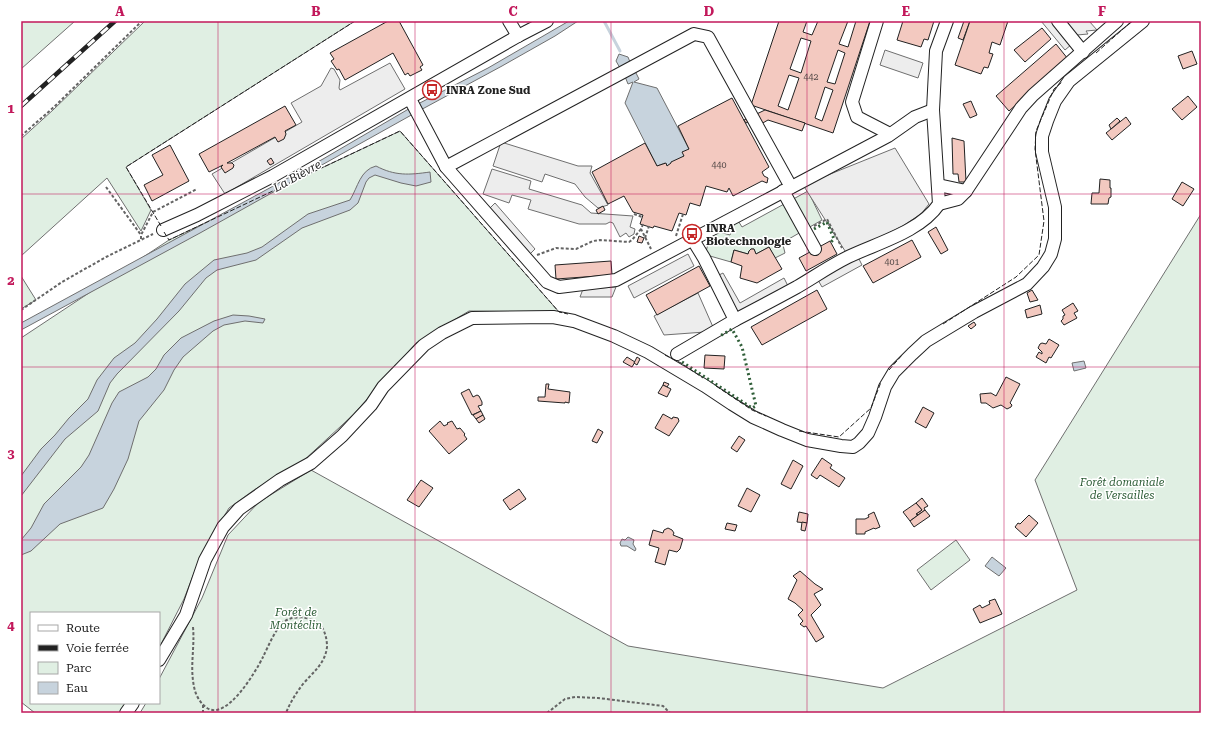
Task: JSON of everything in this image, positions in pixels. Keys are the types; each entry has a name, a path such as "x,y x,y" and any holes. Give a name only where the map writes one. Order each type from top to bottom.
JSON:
{"street":[{"path":"509,21 518,36"},
{"path":"163,230 198,215 413,106 518,36 546,21"},
{"path":"877,21 852,102 857,117 890,134"},
{"path":"939,204 933,110 936,51 947,21"},
{"path":"1058,21 1083,52"},
{"path":"160,658 186,615 205,560 223,527 239,509 280,480 311,463 342,436 371,405 383,388 424,345 442,333 472,318 553,317 574,321 614,336 648,352 705,386 747,414 782,430 807,440 841,446 853,446 859,443 868,433 885,387 894,372 912,354 926,341 974,312 1027,284 1043,267 1050,254 1055,239 1055,207 1042,152 1042,136 1047,121 1056,101 1070,81 1143,21"},
{"path":"676,354 847,258 911,229 926,218 939,204 958,199 966,191 1021,108 1033,95 1083,52 1109,24"},
{"path":"446,167 694,34 708,37 787,189 805,231 815,249"},
{"path":"413,106 446,167 547,282 559,286 616,280 890,134 915,117 933,110"},
{"path":"938,185 966,191"},
{"path":"693,240 704,258 735,320"},
{"path":"126,713 131,704"}],"path":[{"path":"21,136 54,107 142,21"},
{"path":"106,187 141,235"},
{"path":"141,239 141,235 153,212 197,189"},
{"path":"634,214 642,217"},
{"path":"674,241 683,214"},
{"path":"805,231 827,219 847,258"},
{"path":"526,257 541,254 556,248 576,249 593,241 629,242 641,229 643,224"},
{"path":"645,238 649,226"},
{"path":"641,229 656,259"},
{"path":"21,310 62,282 141,239 163,230"},
{"path":"186,615 190,620 194,641 191,670 196,693 203,705 214,710 221,709 235,699 254,673 284,621 292,618 308,618 320,626 325,633 327,642 324,660 294,696 286,713"},
{"path":"547,713 565,699 586,697 663,706 670,713"},
{"path":"203,705 203,713"}],"green space":[{"path":"21,21 75,21 21,69"},
{"path":"145,21 355,21 126,167 151,210 141,231 107,178 21,256 21,139"},
{"path":"400,131 559,312 469,311 416,343 354,414 302,462 254,490 229,508 201,555 184,599 160,646 160,612 30,612 30,704 127,704 120,713 35,713 21,702 21,338 169,240"},
{"path":"808,191 822,220 787,240 783,245 785,253 775,258 769,247 756,254 754,249 751,249 748,254 734,250 731,262 710,256 706,252 710,235 716,231 730,235 737,219 742,227"},
{"path":"1201,214 1201,713 140,713 145,704 160,704 160,677 202,598 228,535 259,502 311,470 628,646 883,688 1077,590 1035,480"},
{"path":"21,276 36,300 21,309"},
{"path":"956,540 970,560 931,590 917,570"}],"shaded area":[{"path":"1041,21 1053,21 1072,44 1065,50"},
{"path":"1066,21 1089,21 1097,30 1086,31 1088,34 1077,35"},
{"path":"885,50 923,63 918,78 880,65"},
{"path":"390,63 405,89 225,194 212,174 302,122 291,103 321,86 331,68 334,69 340,80 340,90"},
{"path":"501,142 578,166 592,166 590,173 608,205 598,208 585,197 575,184 545,174 542,182 493,166"},
{"path":"895,148 929,204 921,214 901,227 847,254 803,185"},
{"path":"492,169 531,181 529,189 582,205 591,213 633,216 630,227 635,229 634,234 629,237 626,233 620,237 613,223 610,222 606,224 579,224 528,209 531,200 512,195 509,203 483,194"},
{"path":"495,203 535,249 529,255 490,208"},
{"path":"688,254 694,266 634,298 628,286"},
{"path":"858,257 862,265 822,287 818,280"},
{"path":"723,273 740,303 784,278 788,286 737,316 715,277"},
{"path":"616,287 612,297 580,297 583,289"},
{"path":"698,293 713,327 705,332 664,335 654,316"}],"water":[{"name":"La Bièvre","path":"569,21 578,21 502,66 21,330 21,323 323,159 412,107 488,68"},
{"path":"619,54 628,57 630,62 620,68 616,61"},
{"path":"634,69 639,79 634,82 657,88 689,149 684,156 667,166 665,163 657,166 625,103 633,82 628,84 624,74"},
{"path":"376,166 390,172 402,174 430,172 431,182 416,186 375,175 369,178 366,182 358,203 350,210 302,228 256,260 217,270 206,278 179,311 117,374 110,383 98,411 65,439 21,496 21,476 41,449 88,399 97,380 114,358 135,343 157,319 185,284 214,260 247,253 262,247 308,214 350,200 366,171"},
{"path":"233,315 265,319 263,323 245,321 224,325 213,331 183,357 174,370 164,390 139,421 128,459 103,508 60,524 31,551 21,555 21,540 31,528 44,504 81,467 89,455 112,403 119,392 148,377 156,369 164,355 181,338 214,321"},
{"path":"1084,361 1086,368 1074,371 1072,363"},
{"path":"628,537 634,540 633,544 636,549 635,551 627,546 621,546 620,543 622,539 625,540"},
{"path":"992,557 1006,568 999,576 985,566"}],"building":[{"path":"388,21 399,21 423,65 420,67 422,70 410,76 408,73 405,75 393,53 345,80 339,69 337,70 331,61 334,59 330,53"},
{"path":"779,21 807,21 803,32 812,35 818,21 848,21 839,44 848,47 856,21 870,21 833,133 751,105","holes":["801,38 811,41 801,73 790,69","838,50 845,53 835,84 827,82","789,75 799,78 788,110 778,106","825,87 833,90 822,121 815,118"]},
{"path":"903,21 934,21 928,40 924,39 921,47 897,40"},
{"path":"964,21 970,21 963,40 958,38"},
{"path":"970,21 1008,21 1000,45 992,42 989,53 993,54 988,68 984,67 981,74 955,65"},
{"path":"1042,28 1051,39 1025,62 1014,50"},
{"path":"1056,44 1068,59 1009,111 996,96"},
{"path":"1192,51 1197,64 1183,69 1178,56"},
{"path":"1188,96 1197,107 1182,120 1172,109"},
{"path":"732,98 769,167 762,172 764,176 768,178 767,183 762,181 733,196 729,188 727,192 706,186 700,206 690,203 686,215 679,213 672,231 640,224 643,215 633,212 624,196 608,204 592,172 645,143 657,166 666,163 667,166 671,162 684,156 682,152 689,149 678,126"},
{"path":"971,101 977,115 970,118 963,104"},
{"path":"285,106 296,125 285,131 286,134 284,139 278,142 275,137 227,163 232,163 234,165 233,168 225,173 221,167 223,165 209,172 199,154"},
{"path":"765,110 805,123 802,131 768,120 754,128 750,121 746,123 744,120"},
{"path":"1126,117 1131,124 1112,140 1106,133"},
{"path":"1117,118 1120,121 1111,129 1109,125"},
{"path":"952,138 964,141 966,182 959,182 958,174 953,174"},
{"path":"170,145 189,181 152,201 144,185 163,175 152,155"},
{"path":"271,158 274,163 270,165 267,161"},
{"path":"1100,179 1110,180 1111,197 1109,198 1108,204 1091,204 1092,193 1099,193"},
{"path":"1182,182 1194,189 1183,206 1172,199"},
{"path":"603,206 605,210 598,214 596,210"},
{"path":"936,227 948,250 941,254 928,232"},
{"path":"639,236 644,238 642,243 637,242"},
{"path":"912,240 921,257 873,283 863,266"},
{"path":"830,241 837,254 806,271 799,258"},
{"path":"769,247 782,269 757,283 740,278 742,266 731,262 734,250 748,254 751,249 754,249 756,254"},
{"path":"611,261 612,275 556,279 555,265"},
{"path":"699,266 710,286 657,315 646,295"},
{"path":"817,290 827,309 762,345 751,327"},
{"path":"1032,290 1038,300 1030,302 1027,293"},
{"path":"1073,303 1078,311 1074,313 1077,318 1064,325 1061,321 1065,315 1062,310"},
{"path":"1040,305 1042,314 1027,318 1025,310"},
{"path":"974,322 976,325 971,329 968,326"},
{"path":"1049,339 1059,345 1046,363 1036,357 1039,352 1042,354 1038,348 1040,344 1046,344"},
{"path":"705,355 725,356 724,369 704,368"},
{"path":"627,357 635,362 632,367 623,362"},
{"path":"637,357 640,359 637,365 634,363"},
{"path":"1006,377 1020,384 1010,403 1012,405 1011,407 1007,409 1001,405 993,408 986,403 981,403 980,394 991,393 996,396"},
{"path":"664,382 669,384 667,387 663,385"},
{"path":"546,384 549,384 548,389 570,392 569,403 538,401 538,397 545,397"},
{"path":"663,385 671,389 667,397 658,393"},
{"path":"469,389 473,397 477,395 479,396 482,402 482,405 478,406 481,411 472,415 461,393"},
{"path":"923,407 934,413 926,428 915,422"},
{"path":"481,411 483,415 476,419 473,415"},
{"path":"663,414 672,419 673,417 678,418 679,421 669,436 655,428"},
{"path":"483,415 485,419 479,423 476,419"},
{"path":"440,421 444,426 452,421 457,429 460,428 465,434 464,435 467,439 449,454 429,431"},
{"path":"598,429 603,432 597,443 592,441"},
{"path":"739,436 745,440 737,452 731,448"},
{"path":"822,458 832,465 830,468 845,478 839,487 820,475 817,479 811,475"},
{"path":"793,460 803,466 791,489 781,484"},
{"path":"421,480 433,488 419,507 407,500"},
{"path":"747,488 760,495 751,512 738,506"},
{"path":"519,489 526,499 510,510 503,500"},
{"path":"922,498 928,506 918,515 916,514 922,510 916,503"},
{"path":"916,503 922,510 910,521 903,512"},
{"path":"925,510 930,516 914,527 910,521"},
{"path":"799,512 808,514 807,523 797,522"},
{"path":"874,512 880,527 865,532 865,534 856,534 856,519 865,519 869,517 868,515"},
{"path":"1029,515 1038,523 1026,537 1015,527"},
{"path":"802,522 807,523 805,531 801,530"},
{"path":"727,523 737,525 735,531 725,529"},
{"path":"668,528 672,530 674,533 673,535 683,539 680,549 677,552 669,550 665,565 655,562 659,548 649,545 653,530 663,533 664,530"},
{"path":"800,571 823,589 814,594 821,605 811,615 824,637 816,642 806,626 804,627 800,624 803,621 798,615 803,610 788,599 797,580 793,576"},
{"path":"995,599 1002,614 980,623 973,609 980,605 982,608 990,604 989,601"}],"waterway":[{"path":"604,21 620,51"}],"railway":[{"path":"21,106 115,21"}],"hedge":[{"path":"814,229 827,222 834,239 831,242"},
{"path":"682,362 752,408 756,406 742,347 732,329 720,336"}],"fence":[{"path":"161,226 126,167 355,21"},
{"path":"1096,53 1132,21"},
{"path":"943,324 1016,277 1039,255 1044,221 1035,149 1036,131 1054,89 1062,82"},
{"path":"164,232 169,240 400,131 559,312 568,314"},
{"path":"665,355 681,363 703,378"},
{"path":"889,370 902,355"},
{"path":"799,431 839,437 871,408 881,382"},
{"path":"716,386 752,410 766,416"}],"place":[{"name":"INRA Zone Sud","path":"432,90"},
{"name":"INRA Biotechnologie","path":"692,234"}],"park label":[{"name":"Forêt domaniale de Versailles","path":"1122,488"},
{"name":"Forêt de Montéclin","path":"296,618"}]}
